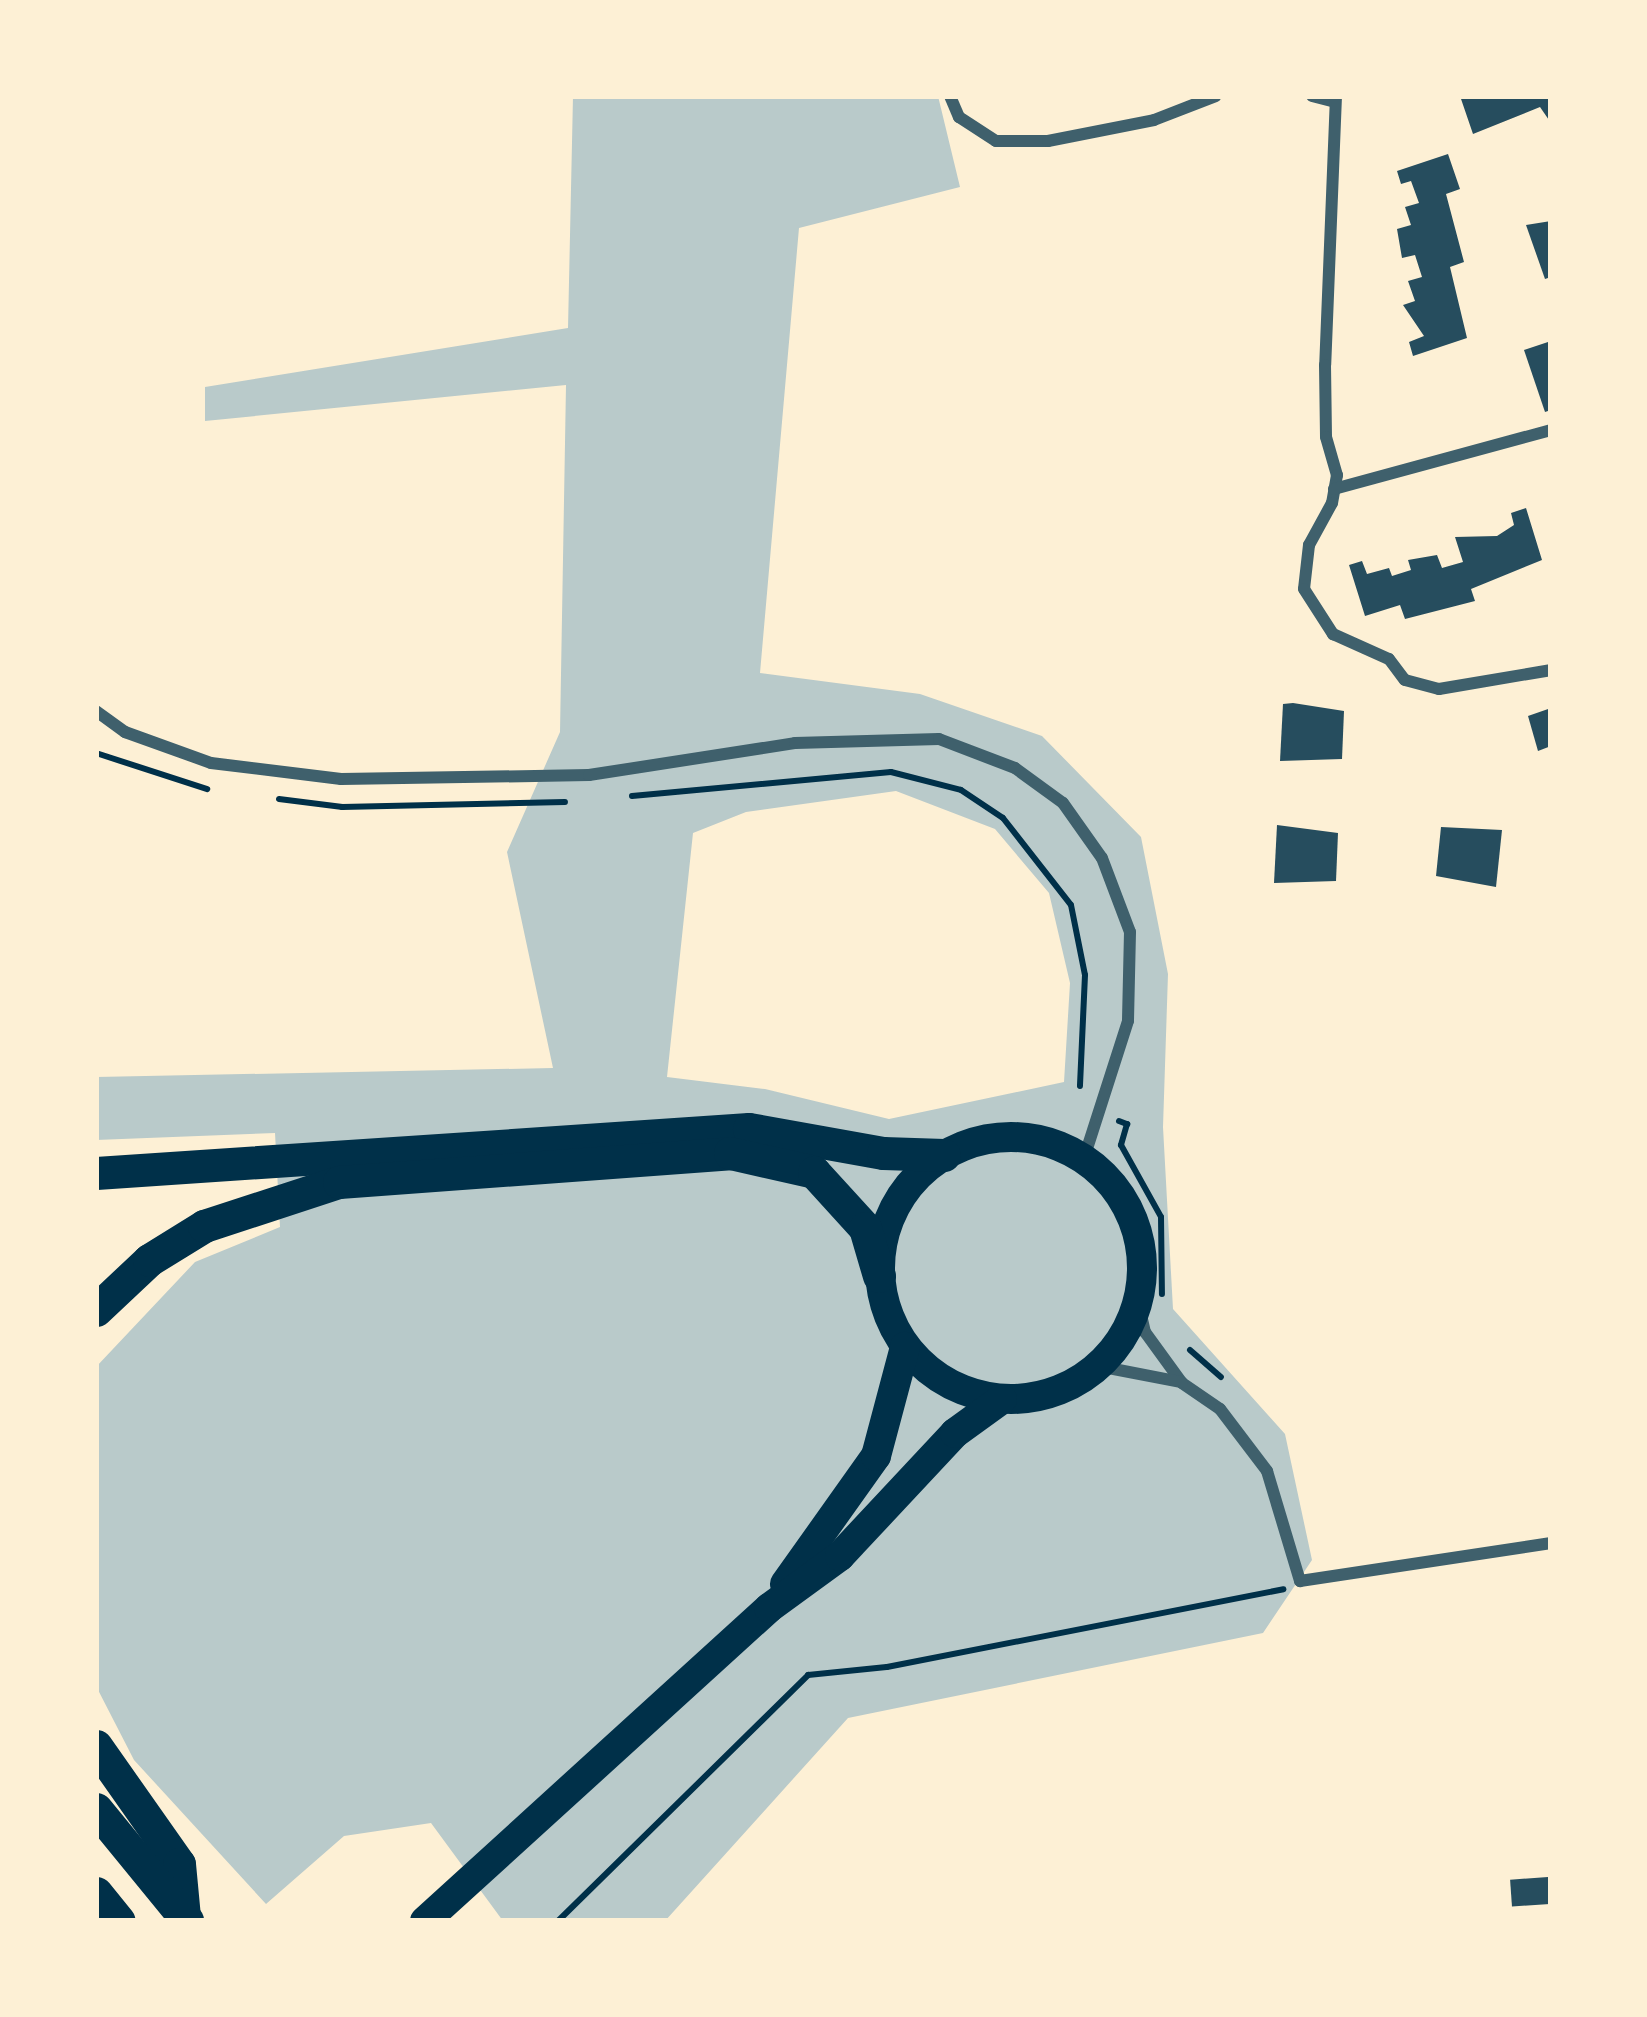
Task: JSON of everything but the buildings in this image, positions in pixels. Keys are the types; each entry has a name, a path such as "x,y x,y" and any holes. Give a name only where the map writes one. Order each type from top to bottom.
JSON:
{"highway":[{"path":"96,1173 749,1129 883,1153 944,1155"},
{"path":"96,1310 148,1260 204,1226 339,1182 730,1153 814,1172 865,1228 879,1276"},
{"path":"96,1746 179,1864 186,1919"},
{"path":"96,1809 186,1919"},
{"path":"96,1893 119,1921"}],"main road":[{"path":"1014,1137 1084,1158 1114,1186 1134,1221 1150,1309 1098,1366 1053,1391 1002,1399 965,1391 905,1347 879,1276 894,1207 944,1155 1014,1137"},
{"path":"769,1608 876,1456 905,1347"},
{"path":"425,1921 769,1608 840,1556 955,1433 1002,1399"}],"street":[{"path":"950,96 959,117 996,141 1048,141 1154,120 1216,96"},
{"path":"1312,96 1334,99 1325,413 1334,488 1309,545 1304,589 1333,634 1389,659 1406,680 1439,689 1551,670"},
{"path":"1334,488 1551,430"},
{"path":"96,711 125,732 211,764 341,779 589,775 795,743 939,739 1015,768 1063,803 1089,839 1130,932 1128,1021 1084,1158"},
{"path":"1150,1309 1145,1332 1182,1383 1220,1409 1267,1472 1300,1581 1551,1543"},
{"path":"1098,1366 1182,1383"}],"path":[{"path":"96,753 224,791"},
{"path":"620,797 891,772 961,790 1003,818 1071,905 1085,975 1080,1086 1100,1116 1127,1124 1120,1145 1161,1217 1150,1309"},
{"path":"271,798 342,807 576,801"},
{"path":"1187,1347 1234,1390"},
{"path":"558,1921 808,1675 1202,1608 1300,1581"}],"shaded area":[{"path":"573,96 938,96 960,187 799,228 760,673 920,694 1042,736 1141,837 1168,974 1163,1127 1173,1309 1285,1434 1312,1560 1263,1633 848,1718 665,1921 503,1921 431,1823 344,1836 266,1904 134,1760 96,1686 96,1367 195,1262 280,1227 275,1133 96,1140 96,1077 553,1068 507,852 560,732 566,385 205,421 205,387 568,328","holes":["896,791 995,829 1049,893 1070,983 1064,1082 889,1119 765,1089 667,1077 693,833 746,812"]}]}
